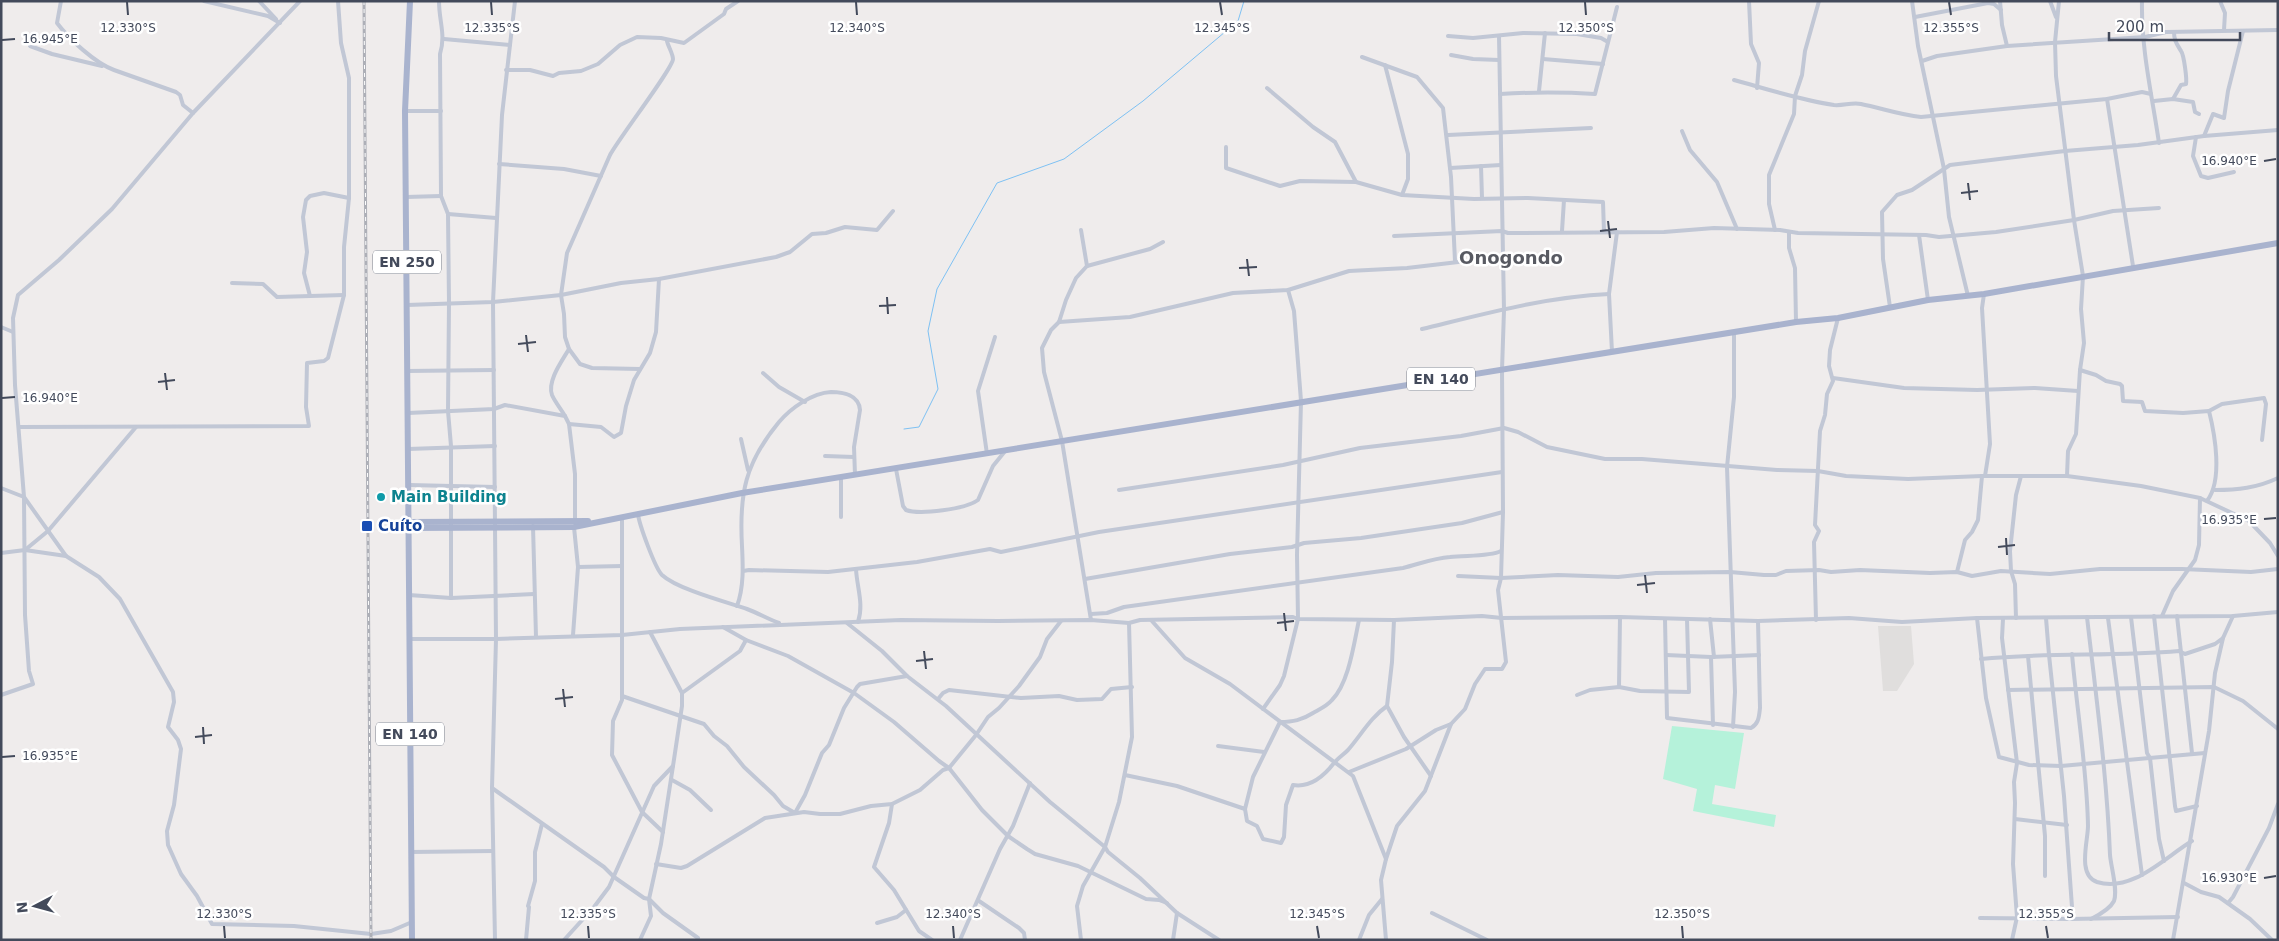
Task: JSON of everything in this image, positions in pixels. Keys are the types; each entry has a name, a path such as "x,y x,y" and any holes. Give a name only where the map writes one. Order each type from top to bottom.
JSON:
{"main road":[{"name":"EN 250","path":"409,525 405,111 410,1"},
{"name":"EN 140","path":"412,940 409,525 532,525 605,521 742,493 1301,401 1796,322 1838,318 1928,300 1984,294 2278,242"}],"street":[{"path":"60,1 57,23 104,66"},
{"path":"204,1 268,16 280,22"},
{"path":"259,1 280,22"},
{"path":"1,695 33,684 29,671 24,497 13,332 14,307 18,295 59,260 112,209 192,113 300,1"},
{"path":"20,427 309,426 306,407 307,363 328,358 344,295 344,247 350,198 349,78 341,43 338,1"},
{"path":"439,1 439,17 444,39 440,54 441,196 448,214 450,303 448,411 451,446 451,598"},
{"path":"494,940 492,788 496,639 493,302 499,164 506,70 515,1"},
{"path":"506,70 530,70 553,76 559,73 581,71 598,64 629,40 648,36 684,43 724,14 726,9 738,1"},
{"path":"1749,1 1751,44 1759,64 1757,88"},
{"path":"1775,230 1769,204 1769,175 1794,114 1808,36 1819,1"},
{"path":"1912,1 1944,169 1950,217 1968,296"},
{"path":"2000,1 2004,38 2008,46"},
{"path":"2050,1 2056,17"},
{"path":"2059,1 2055,42 2060,102 2074,220 2083,276 2081,309 2084,343 2078,391 2076,434 2068,451 2067,476"},
{"path":"2142,1 2145,55 2152,87 2151,94 2154,102 2159,142"},
{"path":"2220,1 2225,14 2224,30"},
{"path":"1915,17 1988,2 2001,10"},
{"path":"1500,94 1540,91 1554,94 1562,92 1595,94 1617,7"},
{"path":"1922,61 1937,56 2008,46 2145,37 2174,32 2278,30"},
{"path":"2204,136 2213,114 2224,118 2228,90 2243,31"},
{"path":"2173,99 2181,85 2186,82 2183,57 2176,46 2174,32"},
{"path":"1540,91 1545,34"},
{"path":"1448,36 1473,38 1577,34 1601,38 1608,42"},
{"path":"1386,940 1381,880 1397,826 1425,791 1451,724 1465,709 1474,684 1485,669 1499,670 1504,666 1506,655 1498,590 1501,578 1502,551 1504,428 1502,370 1504,310 1499,36"},
{"path":"444,39 510,45"},
{"path":"640,369 586,366 576,362 564,337 562,295 567,254 618,140 656,90 672,64 673,58 667,41"},
{"path":"30,46 52,54 104,66 176,92 180,95 183,105 192,113"},
{"path":"1451,55 1473,59 1499,60"},
{"path":"1362,57 1417,76 1443,108 1448,135 1456,261"},
{"path":"1543,59 1602,64"},
{"path":"1385,66 1408,154 1408,179 1402,195"},
{"path":"1734,80 1757,88 1836,105 1861,104 1904,115 1933,116 2060,102 2107,99 2142,92 2151,94"},
{"path":"1267,88 1313,128 1335,142 1356,182"},
{"path":"2107,99 2134,266"},
{"path":"2154,102 2173,99 2193,102 2195,112 2199,114"},
{"path":"405,111 441,111"},
{"path":"1448,135 1591,128"},
{"path":"1890,307 1882,234 1882,212 1896,195 1912,190 1950,165 2204,136 2278,130"},
{"path":"1682,131 1690,150 1717,182 1737,229"},
{"path":"2196,137 2193,156 2201,176 2208,178 2234,172"},
{"path":"1226,147 1226,168 1280,186 1300,182 1356,182 1402,195 1603,202 1604,232"},
{"path":"499,164 574,170 601,176"},
{"path":"1450,168 1501,165"},
{"path":"1481,166 1482,198"},
{"path":"310,296 304,273 307,252 303,218 306,200 310,196 324,193 350,198"},
{"path":"406,196 441,196"},
{"path":"1562,231 1564,200"},
{"path":"1394,236 1502,231 1508,233 1737,229 1789,232 1955,235 2005,231 2124,211 2160,208"},
{"path":"407,305 493,302 562,295 621,283 659,279 784,255 812,234 826,233 846,227 877,230 893,212"},
{"path":"448,214 496,218"},
{"path":"1081,230 1087,266"},
{"path":"1612,352 1609,294 1617,232"},
{"path":"1789,232 1794,268 1796,322"},
{"path":"1918,235 1928,300"},
{"path":"1091,620 1062,441 1051,402 1042,348 1059,322 1068,293 1076,278 1087,266 1150,249 1163,242"},
{"path":"1059,322 1125,318 1233,294 1288,290 1349,271 1407,268 1484,259 1502,262"},
{"path":"569,424 601,428 611,436 619,436 634,380 650,353 656,332 659,279"},
{"path":"232,283 263,284 277,297 344,295"},
{"path":"1262,709 1280,685 1284,676 1298,620 1298,503 1301,401 1294,311 1288,290"},
{"path":"1422,329 1504,310 1582,295 1609,294"},
{"path":"1958,572 1965,540 1972,532 1978,520 1990,444 1982,308 1984,294"},
{"path":"1816,620 1814,542 1819,531 1815,525 1821,424 1825,415 1827,394 1833,378 1829,366 1830,350 1838,318"},
{"path":"1,326 13,332"},
{"path":"1734,332 1734,397 1727,467 1734,656 1734,727"},
{"path":"987,454 978,391 995,337"},
{"path":"569,350 560,364 551,390 569,424 575,474 574,524 578,567 573,635"},
{"path":"407,371 494,370"},
{"path":"2080,370 2096,375 2106,381 2120,384 2122,386 2123,400 2142,402 2145,411 2194,413 2208,411 2222,404 2264,398 2266,404 2262,440"},
{"path":"763,373 778,387 805,402"},
{"path":"1833,378 1904,388 2035,388 2078,391"},
{"path":"737,606 744,564 742,493 748,470 778,423 789,412 818,395 830,392 848,394 853,397 860,405 854,457 855,475"},
{"path":"408,413 494,410 505,405 565,416"},
{"path":"2207,501 2215,490 2216,456 2208,411"},
{"path":"25,550 48,531 136,427"},
{"path":"1119,490 1300,461 1360,448 1461,436 1504,428 1518,432 1547,447 1605,459 1648,459 1727,467 1818,471 1846,476 1908,479 1984,476 2067,476 2141,486 2200,498 2249,521 2270,543 2278,556"},
{"path":"741,439 748,470"},
{"path":"408,449 451,446 495,446"},
{"path":"896,469 902,501 906,510 918,512 957,508 978,500 993,466 1006,450"},
{"path":"825,456 854,457"},
{"path":"743,571 813,572 856,569 917,562 990,550 1001,552 1077,536 1184,518 1502,472"},
{"path":"2016,618 2015,584 2011,571 2010,550 2016,495 2021,476"},
{"path":"841,477 841,517"},
{"path":"2215,490 2240,490 2262,485 2278,478"},
{"path":"409,485 495,487"},
{"path":"1,488 24,497 66,556"},
{"path":"2162,616 2173,591 2193,566 2198,552 2200,498"},
{"path":"1085,579 1304,543 1361,538 1462,523 1503,512"},
{"path":"638,514 640,528 654,562 663,576 710,597 780,624"},
{"path":"622,517 622,696 613,721 611,751 624,781 642,812 664,832"},
{"path":"532,525 536,637"},
{"path":"1,553 25,550 66,556 99,576 120,599 173,692 174,702 168,727 178,740 181,749 174,805 167,831 168,845 181,874 197,896 212,924 294,926 371,934 390,931 412,922"},
{"path":"1091,614 1107,613 1124,607 1403,568 1450,556 1491,554 1502,551"},
{"path":"744,564 749,570"},
{"path":"578,567 622,566"},
{"path":"856,569 857,591 862,605 858,622"},
{"path":"1458,576 1501,578 1558,575 1618,577 1656,573 1730,572 1776,575 1786,571 1887,570 1930,573 1958,572 1972,576 2011,571 2050,574 2100,569 2189,569 2251,572 2278,569"},
{"path":"409,595 451,598 534,594"},
{"path":"409,639 496,639 573,635 622,635 723,627 901,620 1091,620 1129,624 1140,620 1293,617 1298,620 1394,620 1482,616 1502,618 1620,617 1732,621 1849,618 1902,622 1977,618 2233,616 2278,612"},
{"path":"2154,616 2176,811 2197,806"},
{"path":"2177,616 2179,651 2192,753"},
{"path":"2173,940 2192,841 2216,667 2223,638 2233,616"},
{"path":"1619,687 1620,617"},
{"path":"2087,617 2110,826 2113,883 2113,902 2103,912 2090,918"},
{"path":"2131,617 2147,753 2150,758 2159,839 2164,861"},
{"path":"1977,618 1986,698 1996,751 1999,757 2017,763 2060,766 2205,753"},
{"path":"2003,618 2002,638 2017,763 2014,782 2013,864 2017,917 2012,940"},
{"path":"2046,618 2048,655 2067,825 2072,907 2070,919"},
{"path":"2108,618 2117,690 2121,704 2125,754 2128,760 2142,875"},
{"path":"1665,619 1667,718 1713,725 1751,728 1755,726 1759,719 1758,621"},
{"path":"1577,695 1590,690 1619,687 1640,691 1689,692 1687,619"},
{"path":"1710,619 1713,725"},
{"path":"1151,620 1185,658 1230,684 1349,772 1356,782 1386,859"},
{"path":"1280,722 1292,722 1306,717 1334,699 1345,676 1359,620"},
{"path":"1394,620 1387,706 1431,776"},
{"path":"656,864 681,868 687,866 758,820 794,814 840,814 871,806 892,804 920,790 943,770 949,768 988,717 1010,697 1040,657 1047,639 1060,621"},
{"path":"846,623 882,651 907,676 938,699 1177,913 1219,940"},
{"path":"1081,940 1077,906 1083,886 1105,847 1125,775 1132,737 1129,624"},
{"path":"723,627 746,640 788,656 854,693 894,722 939,762 949,768 970,796 1008,836 1035,854 1067,862 1140,896 1167,903"},
{"path":"640,940 651,916 649,899 664,832 681,716 682,693 650,632"},
{"path":"1981,659 2004,656 2136,654 2179,651 2185,654 2215,644 2223,638"},
{"path":"682,693 740,651 746,640"},
{"path":"2072,654 2088,827 2085,851 2089,876 2095,882 2113,883 2142,875 2192,841"},
{"path":"1666,655 1689,657 1759,655"},
{"path":"2028,656 2044,823 2045,876"},
{"path":"794,814 805,795 823,751 829,745 838,722 860,684 907,676"},
{"path":"938,699 943,692 949,690 1010,697 1059,696 1077,700 1102,699 1111,689 1132,687"},
{"path":"2008,690 2076,691 2214,687 2243,702 2278,729"},
{"path":"622,696 704,724 714,736 727,746 744,767 771,791 783,806 794,814"},
{"path":"1280,722 1253,778 1245,809 1247,821 1257,826 1263,839 1281,843 1284,838 1287,799 1293,785 1305,786 1326,773 1335,761 1349,749 1377,714 1387,706"},
{"path":"1349,772 1388,756 1451,724"},
{"path":"1218,746 1264,752"},
{"path":"564,940 594,907 614,877 654,786 673,766"},
{"path":"1125,775 1176,786 1245,809"},
{"path":"672,780 690,790 711,810"},
{"path":"960,940 979,901 1000,849 1008,836 1030,782"},
{"path":"492,788 604,867 614,877 644,898 649,899 662,913 698,938"},
{"path":"892,804 874,867 894,890 919,932 932,940"},
{"path":"2228,903 2233,897 2269,828 2278,804"},
{"path":"2015,819 2067,825"},
{"path":"526,940 530,907 528,906 536,871 535,852 542,824"},
{"path":"411,852 493,851"},
{"path":"2184,883 2201,892 2219,897 2272,940"},
{"path":"1359,940 1369,915 1382,898"},
{"path":"979,901 1019,928 1024,933 1025,940"},
{"path":"877,923 897,917 906,910"},
{"path":"1173,940 1177,913"},
{"path":"1432,913 1487,940"},
{"path":"1980,918 2178,917"}],"shaded area":[{"path":"1878,626 1911,626 1914,664 1897,691 1883,691"}],"green space":[{"path":"1672,726 1744,733 1735,789 1715,785 1712,804 1776,815 1774,827 1693,811 1697,789 1663,779"}],"waterway":[{"path":"904,429 919,427 938,389 928,331 937,289 997,183 1064,159 1143,101 1238,21 1244,1"}],"railway":[{"path":"364,1 371,940"}],"place":[{"name":"Main Building","path":"381,497"},
{"name":"Cuíto","path":"367,526"}],"district":[{"name":"Onogondo","path":"1511,257"}]}
